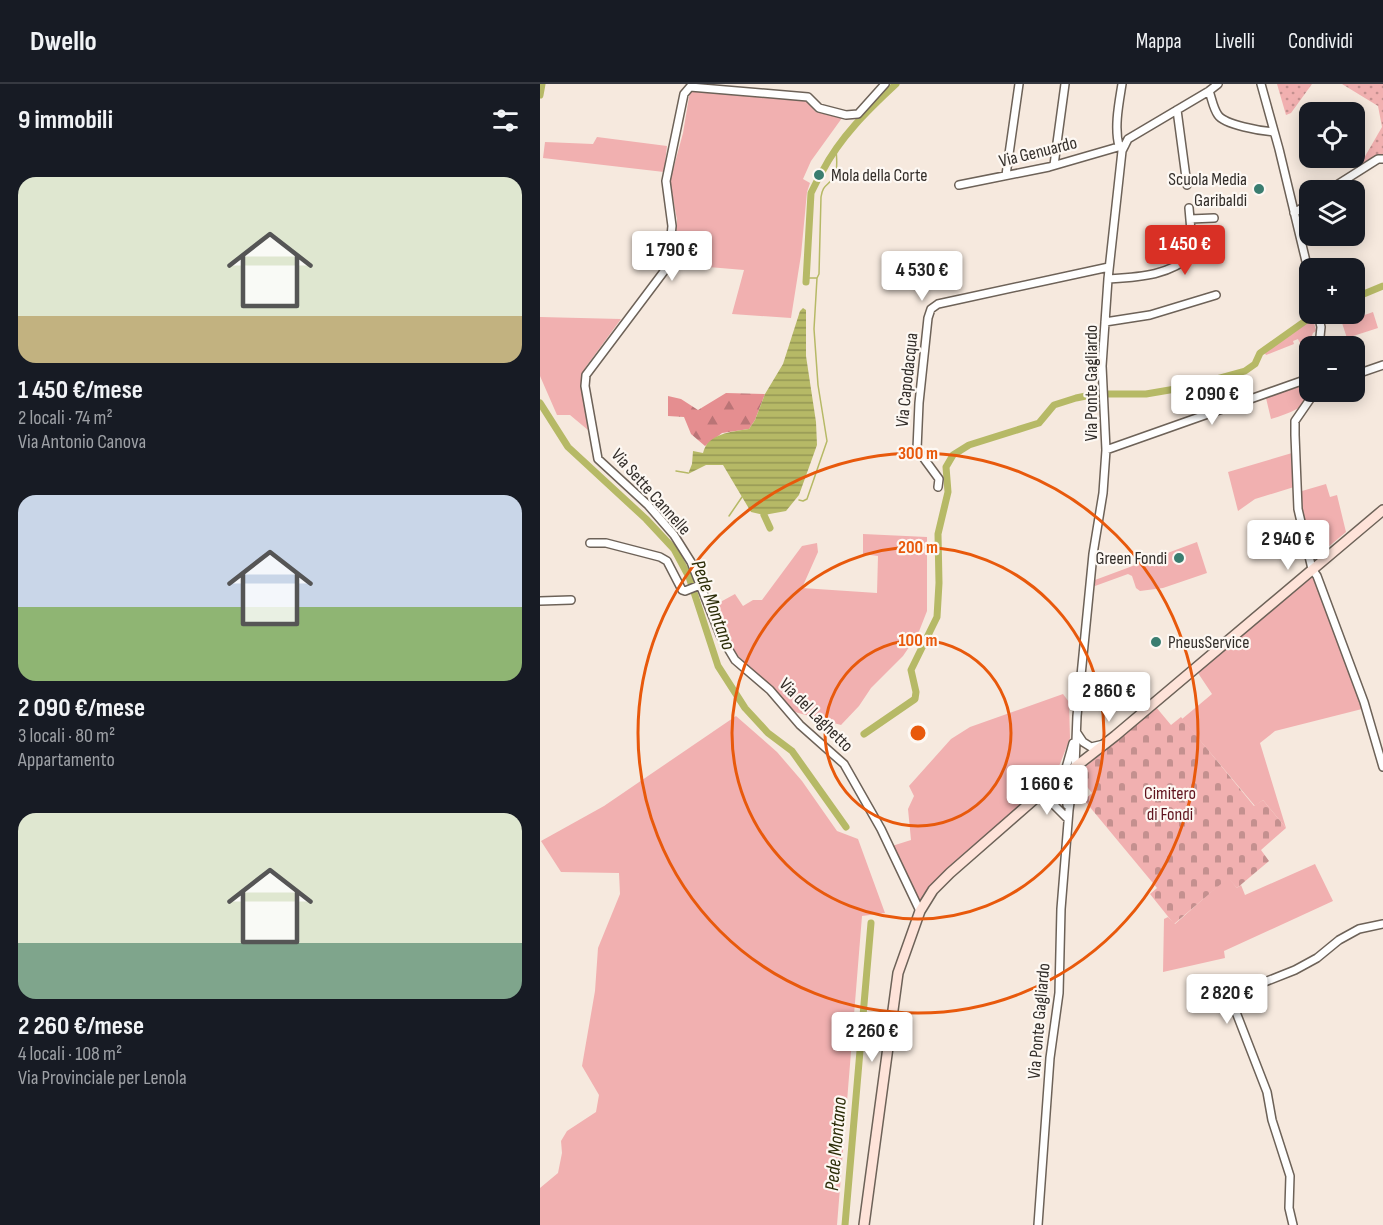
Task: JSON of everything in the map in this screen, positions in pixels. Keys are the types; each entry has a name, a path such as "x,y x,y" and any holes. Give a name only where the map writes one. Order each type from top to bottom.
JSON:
{"main road":[{"path":"864,1225 898,973 920,911 933,890 1038,796 1104,744 1383,510"}],"street":[{"name":"Via Sette Cannelle","path":"698,584 691,562 674,536 648,505 598,459 585,386 586,375 668,266 672,226 666,181 684,94 690,87 808,97 819,108 846,116 858,114 885,84"},
{"path":"1006,176 1019,84"},
{"path":"1054,165 1065,84"},
{"name":"Via Ponte Gagliardo","path":"1038,1225 1050,1058 1059,993 1061,909 1068,819 1075,766 1076,732 1093,554 1104,493 1105,322 1122,151 1122,145 1117,139 1118,108 1122,84"},
{"path":"1122,145 1128,139 1218,84"},
{"path":"1261,84 1305,258"},
{"path":"1209,91 1216,113 1221,118 1263,132 1274,132"},
{"path":"1177,111 1186,185"},
{"name":"Via Genuardo","path":"958,185 1054,165 1122,145"},
{"path":"1345,180 1378,159 1383,159"},
{"path":"1108,279 1157,274 1183,263 1193,254 1189,208"},
{"path":"1294,213 1299,210"},
{"path":"1190,219 1214,218"},
{"name":"Via Capodacqua","path":"938,487 939,479 917,449 928,318 932,309 938,304 1109,267"},
{"path":"1105,322 1150,315 1216,295"},
{"path":"1365,371 1383,365"},
{"path":"1106,450 1299,382"},
{"path":"1308,402 1295,422 1298,509 1312,569 1317,576 1356,682 1383,767"},
{"path":"590,543 606,543 660,557 667,561 682,590 685,591 698,584"},
{"name":"Via del Laghetto","path":"698,584 720,635 735,660 770,690 800,725 844,764 881,829 920,911"},
{"path":"540,601 571,600"},
{"path":"1076,732 1083,742 1091,747 1104,744"},
{"name":"Via Ponte Gagliardo","path":"1068,819 1064,775 1076,732"},
{"path":"1038,796 1052,803 1068,819"},
{"path":"1293,1225 1289,1208 1290,1176 1272,1120 1267,1092 1234,1007 1237,998 1247,989 1317,958 1339,940 1359,928 1383,924"}],"green space":[{"path":"1277,84 1312,84 1291,113 1286,115"},
{"path":"1342,84 1383,84 1383,154 1365,166 1365,156 1382,127 1378,106"},
{"path":"690,91 805,100 816,112 842,118 811,161 803,179 810,183 791,318 732,314 744,270 673,264 677,220 670,181 683,133"},
{"path":"597,137 667,146 664,172 543,158 545,142 593,144"},
{"path":"1373,312 1378,328 1346,336 1342,324 1365,324 1365,315"},
{"path":"540,317 621,319 585,368 582,385 588,430 570,415 557,415 540,376"},
{"path":"1304,324 1314,324 1316,331 1312,336 1299,336 1299,341 1298,339 1293,341 1294,344 1266,355 1264,352"},
{"path":"1299,386 1299,402 1305,402 1299,408 1271,419 1266,398"},
{"path":"726,393 765,394 749,429 722,433 705,446 691,434 684,417 668,416 668,396 681,399 698,410"},
{"path":"1292,453 1294,487 1255,499 1238,511 1228,472"},
{"path":"1326,484 1330,497 1337,495 1346,532 1314,559 1301,509 1302,491"},
{"path":"863,534 927,537 927,611 918,634 903,656 871,688 859,706 841,725 795,712 739,657 726,638 713,606 735,594 743,606 753,600 762,600 802,546 817,543 818,552 802,588 877,593 878,556 863,554"},
{"name":"Green Fondi","path":"1197,542 1207,573 1163,588 1140,591 1136,588 1132,576 1128,574 1095,586 1095,580"},
{"path":"1312,575 1362,709 1275,731 1260,743 1286,828 1263,800 1255,806 1182,719 1212,694 1198,673"},
{"path":"1063,694 1069,702 1070,738 1060,764 1045,787 932,884 920,901 892,846 911,840 908,809 914,796 909,786 951,739 970,727"},
{"name":"Cimitero di Fondi","path":"1156,707 1171,725 1181,717 1254,806 1263,800 1286,828 1261,850 1269,861 1237,888 1228,878 1174,924 1150,894 1157,888 1084,800 1092,793 1077,774"},
{"path":"736,716 777,752 802,781 837,831 858,839 885,913 862,916 837,1225 540,1225 540,1188 558,1173 562,1153 561,1141 567,1131 596,1112 599,1095 582,1066 595,991 598,948 620,894 619,873 561,872 541,841 604,806"},
{"path":"1315,864 1333,901 1224,951 1225,958 1163,972 1164,919 1168,917 1175,924 1228,877 1237,888 1241,885 1245,895"}],"shaded area":[{"path":"803,308 806,310 806,356 816,422 817,445 799,495 786,511 764,515 751,512 723,465 706,465 688,474 693,451 703,453 715,437 749,429 765,394 783,364 800,311"}],"waterway":[{"name":"Pede Montano","path":"540,95 542,84"},
{"path":"822,172 846,136 896,84"},
{"path":"806,278 817,278 819,274 821,197 824,188 836,174 836,147"},
{"path":"806,282 811,193 817,181"},
{"path":"799,500 807,499 827,441 818,385 814,329 817,278"},
{"path":"1365,293 1383,286"},
{"path":"864,734 915,699 916,692 911,670 937,617 938,534 948,492 946,467 953,455 969,445 1039,423 1054,405 1076,398 1096,394 1146,394 1187,387 1245,371 1255,364 1260,353 1301,324"},
{"name":"Pede Montano","path":"540,403 568,447 646,519 674,549 689,577 718,666 745,708 768,733 792,751 846,827"},
{"path":"676,471 688,473"},
{"path":"729,516 742,497"},
{"path":"764,515 770,528"},
{"name":"Pede Montano","path":"845,1225 871,923"}],"place":[{"name":"Mola della Corte","path":"819,175"},
{"name":"Scuola Media Garibaldi","path":"1259,189"},
{"name":"Green Fondi","path":"1179,558"},
{"name":"PneusService","path":"1156,642"}]}
